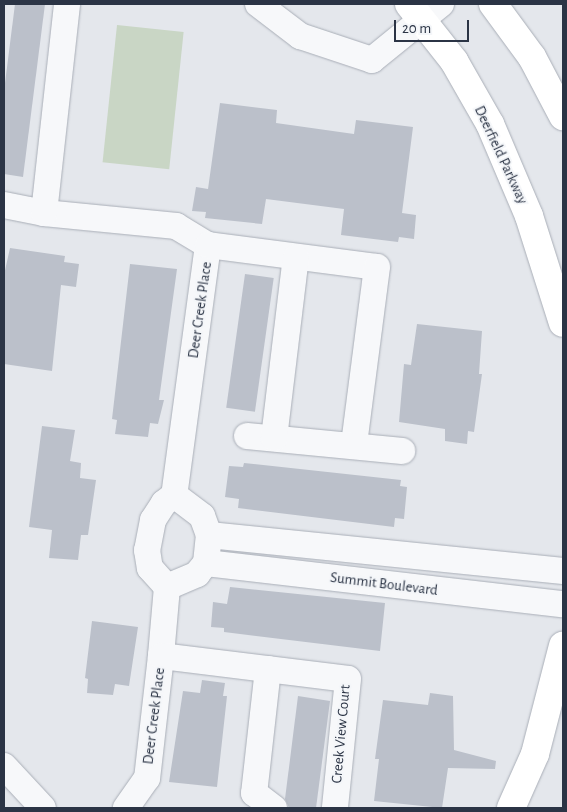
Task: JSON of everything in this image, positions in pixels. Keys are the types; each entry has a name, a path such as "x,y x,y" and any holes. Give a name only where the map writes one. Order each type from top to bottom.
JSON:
{"main road":[{"path":"493,4 532,57 563,116"},
{"name":"Deerfield Parkway","path":"425,9 490,124 529,216 563,323"},
{"path":"511,808 535,754 563,646"}],"street":[{"path":"44,213 67,4"},
{"path":"258,4 300,36 372,60 425,9"},
{"name":"Deer Creek Place","path":"4,205 44,213 176,226 208,245 174,496"},
{"path":"208,245 377,267 354,445"},
{"path":"274,438 296,257"},
{"path":"247,436 402,451"},
{"path":"174,496 202,516 209,535 206,563 197,574 167,587 150,568 147,550 153,520 164,503 174,496"},
{"name":"Summit Boulevard","path":"209,535 563,571"},
{"name":"Summit Boulevard","path":"206,563 563,604"},
{"name":"Deer Creek Place","path":"126,808 147,778 167,587"},
{"name":"Creek View Court","path":"161,656 348,679 335,808"},
{"path":"268,669 254,792 274,808"},
{"path":"4,766 43,808"}],"green space":[{"path":"117,25 184,32 169,169 103,162"}],"building":[{"path":"15,4 45,4 23,177 4,174 4,91"},
{"path":"220,103 277,110 276,123 354,134 356,120 413,127 402,213 416,215 414,239 399,237 398,242 341,235 344,209 266,199 262,224 205,218 206,212 192,211 196,187 208,189"},
{"path":"10,248 65,256 64,262 79,264 76,287 61,285 52,371 4,364 4,275"},
{"path":"130,264 177,269 159,400 164,400 158,424 150,423 148,437 115,434 117,420 112,419"},
{"path":"245,274 274,278 255,412 226,408"},
{"path":"417,324 482,331 479,374 482,374 474,432 468,431 467,444 445,441 445,429 399,422 404,364 411,365"},
{"path":"42,426 75,430 70,461 81,463 80,478 96,480 88,535 81,535 78,560 49,558 52,530 29,527"},
{"path":"244,463 401,480 400,486 407,487 404,519 395,518 394,527 238,508 239,499 225,497 229,466 243,467"},
{"path":"230,587 385,603 380,651 224,632 224,628 211,627 213,602 227,604"},
{"path":"92,621 138,627 129,686 115,684 113,695 87,693 88,679 85,678"},
{"path":"202,680 225,683 223,696 227,696 217,787 169,782 183,691 200,693"},
{"path":"430,693 453,696 454,750 496,761 495,769 448,768 442,808 374,801 379,759 375,759 383,700 428,705"},
{"path":"298,696 330,701 316,808 289,808 285,799"}]}
